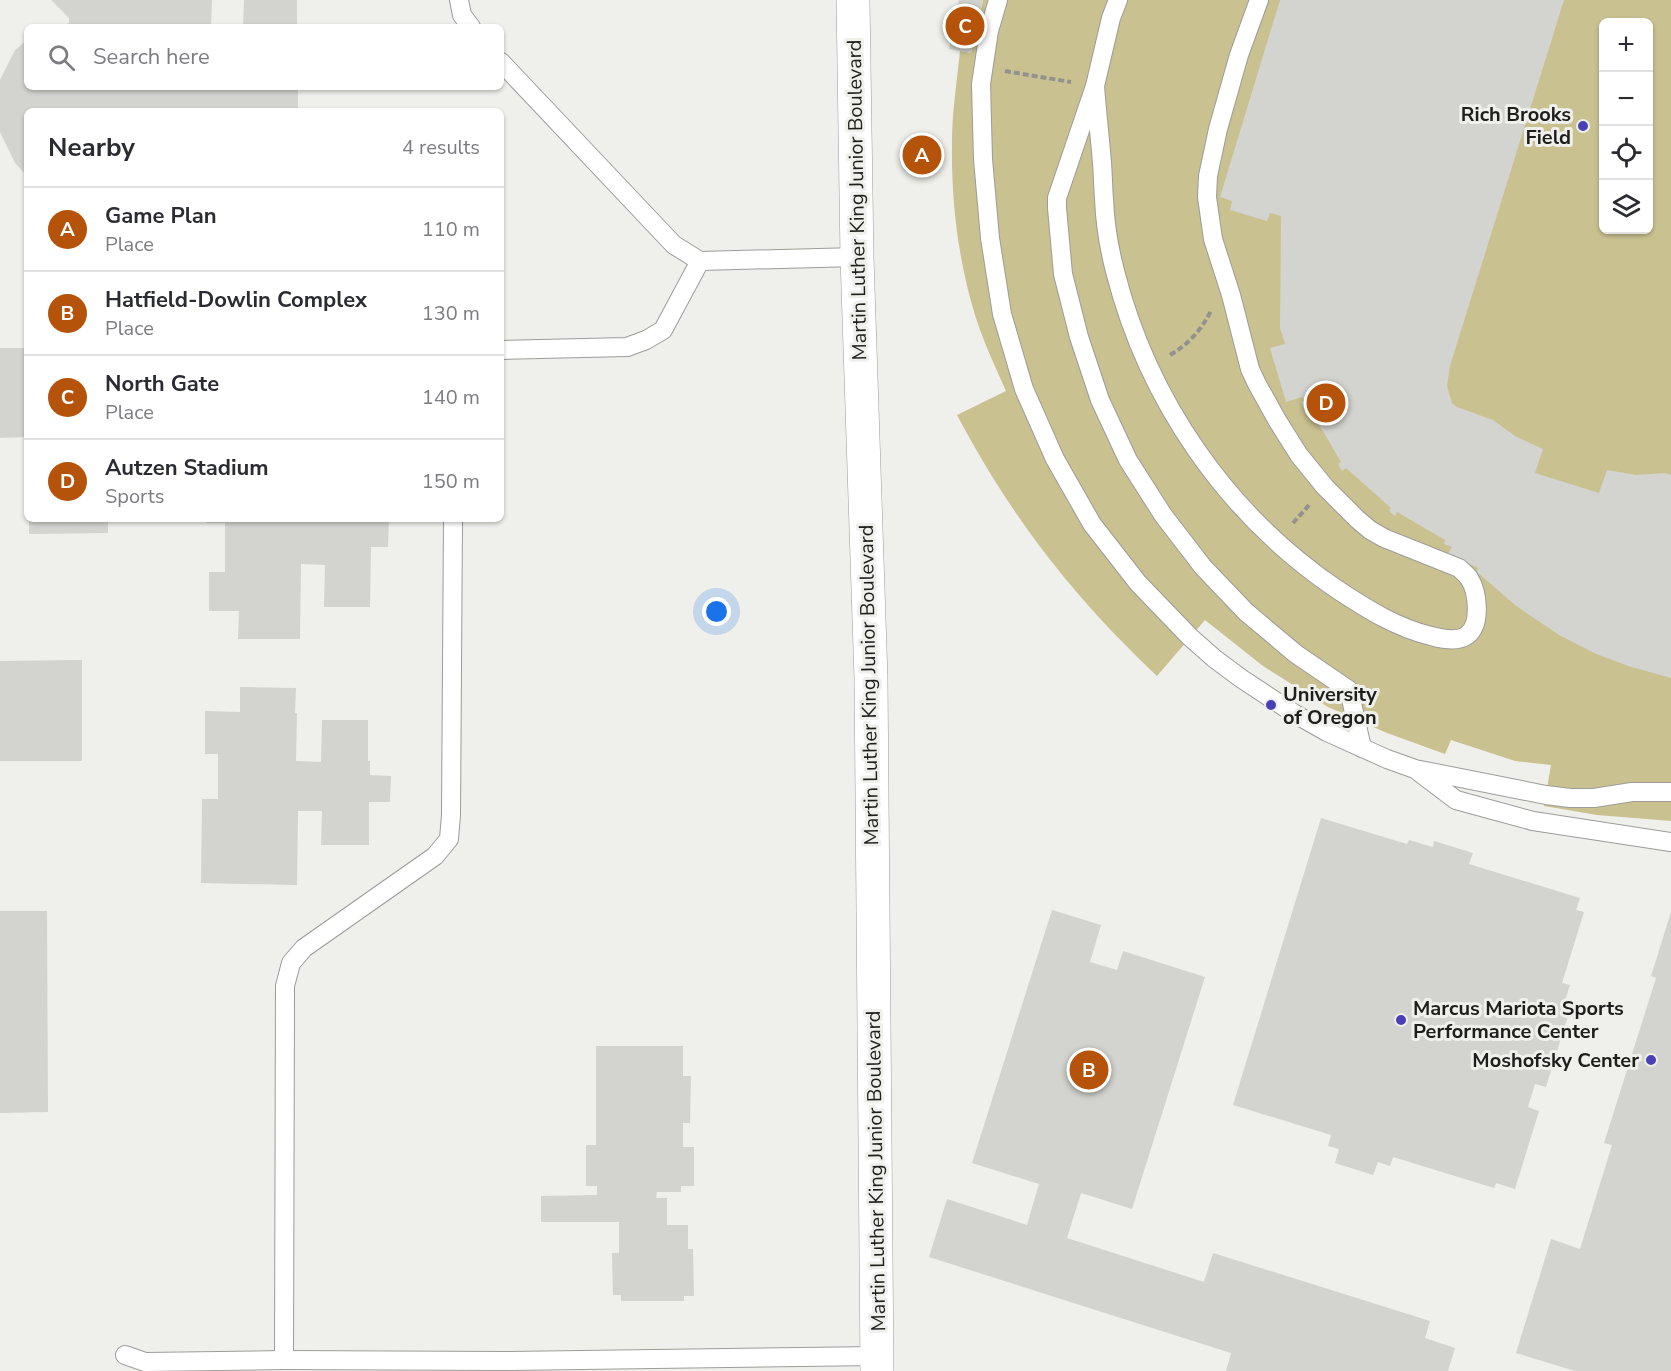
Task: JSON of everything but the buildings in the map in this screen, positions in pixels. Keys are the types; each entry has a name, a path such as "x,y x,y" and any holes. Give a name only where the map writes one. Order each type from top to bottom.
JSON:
{"main road":[{"name":"Martin Luther King Junior Boulevard","path":"853,0 858,258 871,679 878,1364"}],"lane":[{"path":"459,0 462,15 469,24"},
{"path":"998,0 989,31 981,84 983,159 990,238 1002,314 1024,388 1055,459 1092,524 1138,584 1190,637 1233,673 1328,732 1415,769 1570,798 1594,798 1632,792 1671,792"},
{"path":"1118,0 1111,18 1095,87 1059,189 1057,208 1063,273 1079,337 1100,400 1128,460 1163,515 1203,567 1246,612 1287,647 1350,690 1362,748"},
{"path":"1095,87 1104,201 1114,269 1148,367 1205,463 1245,512 1277,542 1328,583 1402,627 1421,634 1453,640 1465,637 1474,628 1477,615 1473,589 1468,577 1459,568 1384,538 1370,530 1325,488 1299,455 1277,420 1257,384 1245,353 1240,325 1213,239 1207,197 1208,176 1218,129 1239,55 1259,0"},
{"path":"504,65 675,245 700,261 858,258"},
{"path":"504,350 627,347 646,340 663,330 700,261"},
{"path":"284,1360 285,986 291,963 304,948 435,856 449,839 453,522"},
{"path":"1415,769 1456,800 1533,821 1671,842"},
{"path":"125,1355 145,1362 207,1366 284,1360 350,1366 504,1361 878,1364"}],"path":[{"path":"983,68 1095,87"},
{"path":"1148,367 1184,347 1203,326 1225,276"},
{"path":"1277,542 1325,488"}],"shaded area":[{"path":"983,0 1671,0 1671,821 1597,815 1544,806 1551,765 1515,761 1451,740 1445,754 1387,733 1328,707 1263,666 1205,620 1157,676 1098,616 1071,586 1022,522 999,488 957,415 1006,391 982,334 969,294 954,207 952,142 960,51 971,53"}],"place":[{"name":"North Gate","path":"965,26"},
{"name":"Rich Brooks Field","path":"1583,126"},
{"name":"Game Plan","path":"922,155"},
{"name":"Autzen Stadium","path":"1326,403"},
{"name":"University of Oregon","path":"1271,705"},
{"name":"Marcus Mariota Sports Performance Center","path":"1401,1020"},
{"name":"Moshofsky Center","path":"1651,1060"},
{"name":"Hatfield-Dowlin Complex","path":"1089,1070"}]}
